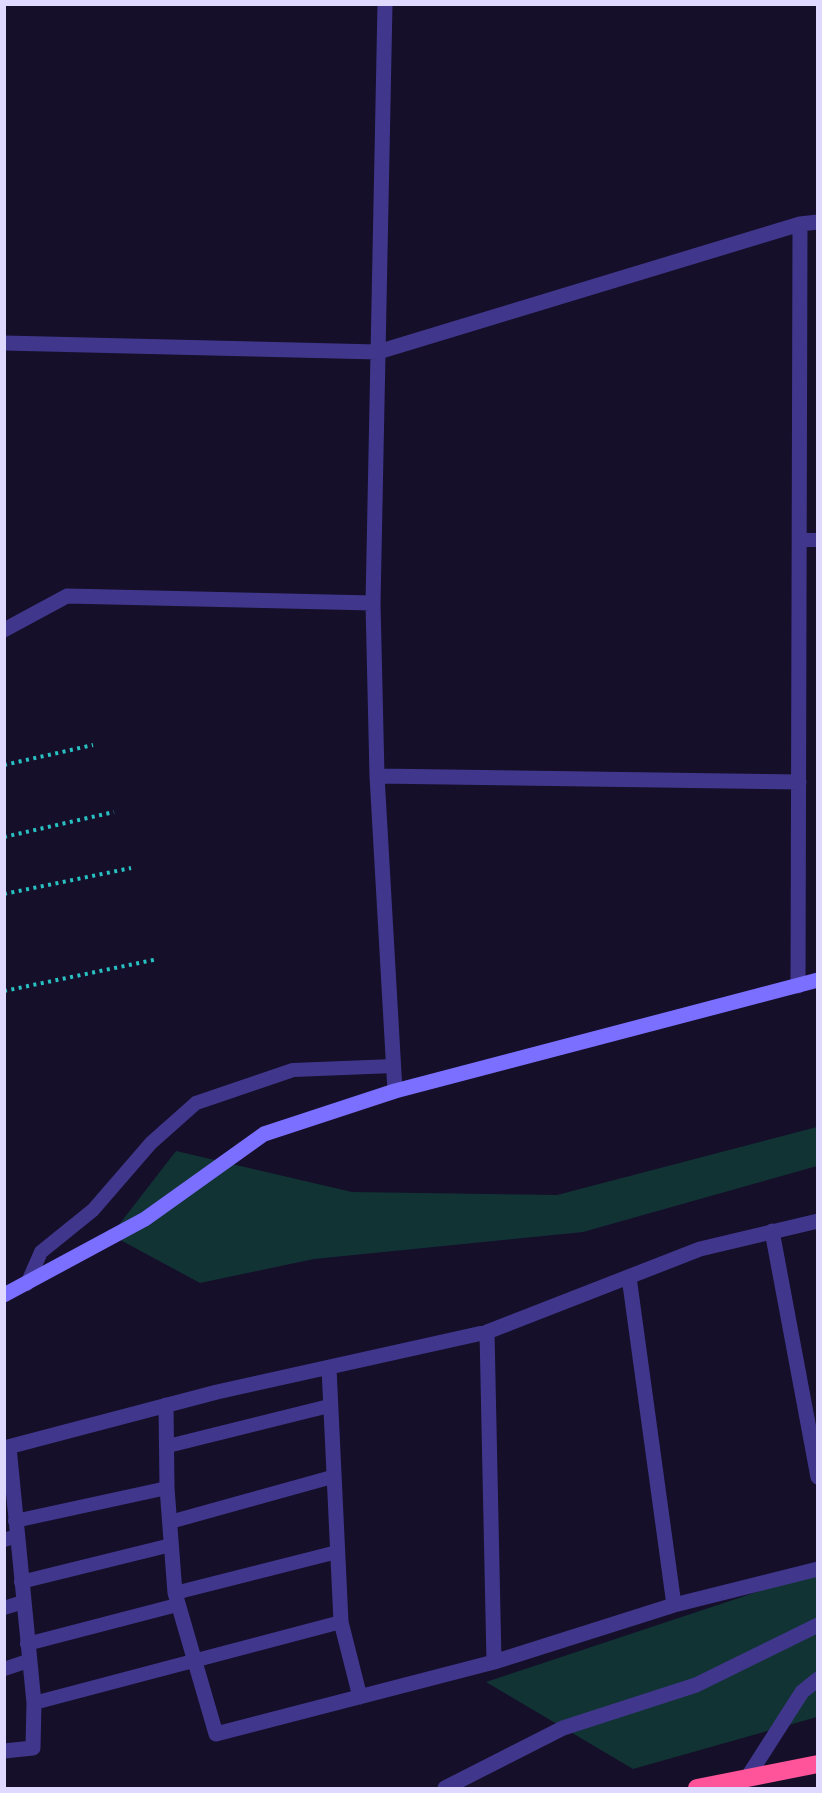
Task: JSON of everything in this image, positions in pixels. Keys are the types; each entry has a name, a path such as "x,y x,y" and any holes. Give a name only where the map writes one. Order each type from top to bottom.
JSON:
{"highway":[{"path":"696,1788 818,1764"}],"street":[{"path":"385,4 373,603 377,776 394,1091"},
{"path":"4,343 378,352 800,224 818,222"},
{"path":"798,986 800,224"},
{"path":"4,630 67,596 373,603"},
{"path":"377,776 799,782"},
{"path":"4,1295 145,1219 264,1134 394,1091 818,980"},
{"path":"4,1751 33,1748 34,1703 21,1582 12,1533 7,1447 166,1405 487,1332 700,1249 818,1221"},
{"path":"772,1231 818,1477"},
{"path":"629,1277 674,1605"},
{"path":"487,1332 494,1662"},
{"path":"329,1368 332,1477 341,1622 360,1697"},
{"path":"166,1405 168,1488 176,1599 216,1734 494,1662 674,1605 818,1569"},
{"path":"445,1788 562,1728 696,1685 818,1625"},
{"path":"747,1778 802,1692 818,1679"}],"lane":[{"path":"799,540 818,540"},
{"path":"27,1284 41,1252 93,1210 151,1143 196,1103 293,1070 394,1066"},
{"path":"168,1446 329,1406"},
{"path":"170,1522 332,1477"},
{"path":"12,1533 168,1488"},
{"path":"21,1582 171,1545"},
{"path":"27,1644 337,1552"},
{"path":"4,1608 23,1602"},
{"path":"34,1703 341,1622"},
{"path":"4,1669 28,1661"}],"path":[{"path":"4,765 93,745"},
{"path":"4,837 114,812"},
{"path":"4,894 131,868"},
{"path":"4,991 158,959"}],"green space":[{"path":"817,1127 817,1166 583,1232 314,1259 200,1283 111,1235 176,1151 352,1192 557,1195"},
{"path":"817,1572 817,1717 633,1769 486,1682"}]}
